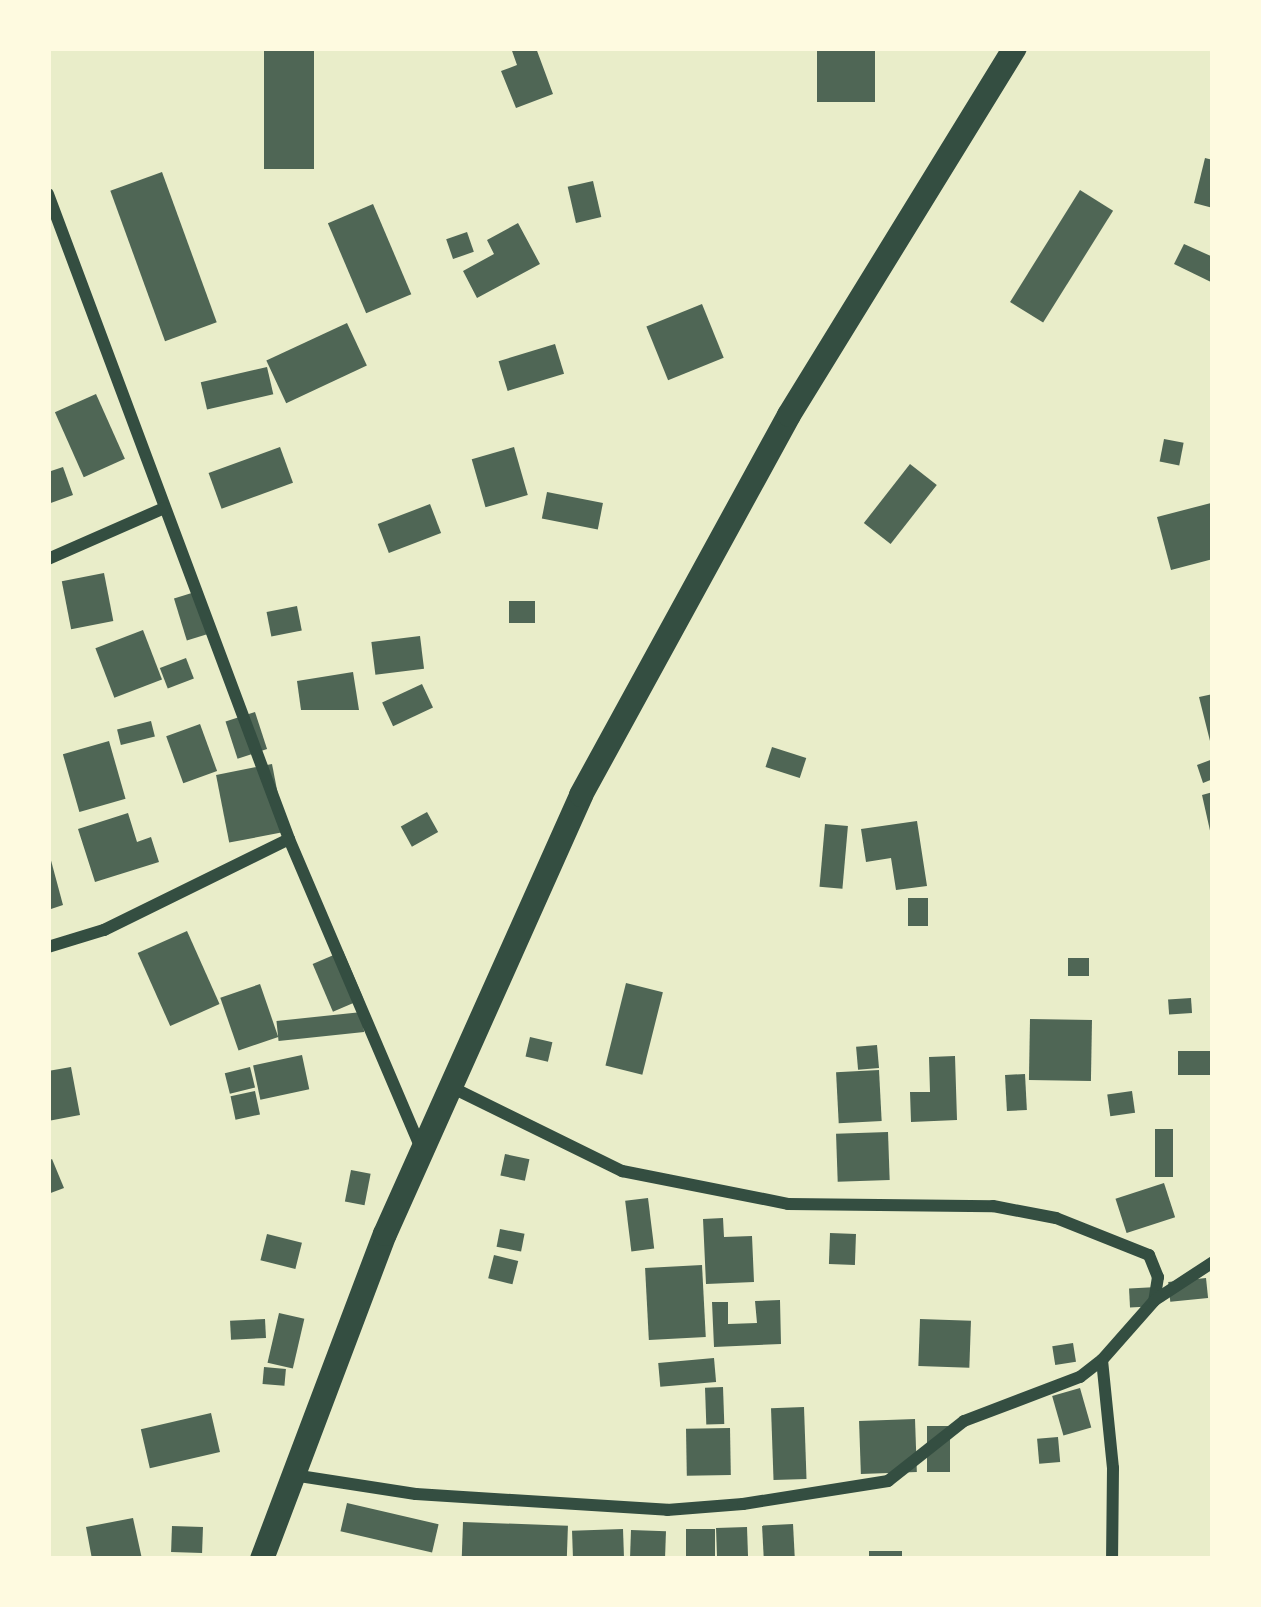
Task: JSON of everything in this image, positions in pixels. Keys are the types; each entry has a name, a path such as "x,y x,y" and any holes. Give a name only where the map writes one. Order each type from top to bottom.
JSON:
{"highway":[{"path":"262,1559 421,1149 581,795 677,611 907,216 1016,48"}],"street":[{"path":"48,194 290,839 421,1149"},
{"path":"48,560 164,508"},
{"path":"48,946 104,930 290,839"},
{"path":"448,1085 622,1171 788,1204 993,1206 1056,1218 1149,1256 1159,1276 1154,1301"},
{"path":"292,1475 416,1494 667,1510 743,1504 888,1481 964,1421 1080,1376 1102,1360 1154,1301 1213,1262"},
{"path":"1102,1360 1113,1468 1112,1559"}],"building":[{"path":"264,48 314,48 314,169 264,169"},
{"path":"511,48 536,48 553,94 516,108 501,71 517,65"},
{"path":"817,48 875,48 875,102 817,102"},
{"path":"1205,158 1213,160 1213,208 1194,203"},
{"path":"162,172 217,322 165,341 110,191"},
{"path":"593,181 601,217 576,223 568,187"},
{"path":"1080,190 1113,211 1043,323 1010,302"},
{"path":"373,204 411,294 366,313 328,223"},
{"path":"518,223 540,264 477,298 463,271 494,254 487,240"},
{"path":"467,232 474,252 453,259 446,239"},
{"path":"1184,244 1213,257 1213,283 1174,264"},
{"path":"702,304 724,358 668,380 646,326"},
{"path":"347,323 367,366 286,403 266,361"},
{"path":"555,344 564,374 508,391 499,361"},
{"path":"267,367 273,394 207,410 201,382"},
{"path":"96,394 125,459 84,477 55,412"},
{"path":"1164,439 1184,443 1179,465 1160,462"},
{"path":"280,447 293,483 222,509 209,473"},
{"path":"514,447 528,495 485,507 472,459"},
{"path":"910,464 937,485 891,544 864,523"},
{"path":"63,467 73,495 48,504 48,472"},
{"path":"547,492 603,503 598,529 542,519"},
{"path":"1211,503 1213,559 1171,570 1157,517"},
{"path":"430,504 441,533 389,553 378,524"},
{"path":"104,573 113,621 71,629 62,581"},
{"path":"195,592 208,634 187,641 174,598"},
{"path":"509,601 535,601 535,623 509,623"},
{"path":"297,606 302,631 271,636 267,612"},
{"path":"143,630 162,679 114,698 95,648"},
{"path":"420,636 424,669 375,675 371,642"},
{"path":"186,658 194,679 168,689 160,668"},
{"path":"353,672 359,710 301,710 297,681"},
{"path":"422,684 433,708 393,726 382,703"},
{"path":"1213,694 1213,744 1211,745 1199,697"},
{"path":"255,712 267,749 238,759 226,722"},
{"path":"151,721 155,737 121,745 117,729"},
{"path":"200,724 217,771 183,783 166,736"},
{"path":"109,741 126,799 79,812 63,754"},
{"path":"772,747 806,758 800,778 766,767"},
{"path":"1213,759 1213,779 1203,783 1197,765"},
{"path":"272,764 285,832 229,843 216,775"},
{"path":"1213,792 1213,835 1211,835 1202,795"},
{"path":"427,812 438,832 412,847 401,827"},
{"path":"128,813 137,842 151,837 159,862 95,882 78,829"},
{"path":"917,821 927,886 896,890 891,858 866,862 861,829"},
{"path":"825,824 848,826 842,889 820,887"},
{"path":"48,854 63,905 48,910"},
{"path":"908,898 928,898 928,926 908,926"},
{"path":"187,931 220,1004 170,1026 138,953"},
{"path":"343,951 363,999 333,1012 313,964"},
{"path":"1068,958 1089,958 1089,976 1068,976"},
{"path":"626,983 663,992 642,1075 605,1065"},
{"path":"260,984 278,1037 239,1051 220,998"},
{"path":"1191,998 1192,1013 1169,1015 1168,1000"},
{"path":"362,1012 364,1032 279,1041 276,1021"},
{"path":"1030,1019 1092,1020 1091,1081 1029,1080"},
{"path":"530,1037 552,1042 548,1062 526,1056"},
{"path":"877,1045 879,1068 858,1070 856,1047"},
{"path":"1178,1051 1213,1051 1213,1075 1178,1075"},
{"path":"302,1055 309,1089 260,1100 253,1065"},
{"path":"955,1056 957,1120 911,1122 910,1092 930,1092 929,1057"},
{"path":"71,1067 80,1115 48,1121 48,1071"},
{"path":"250,1067 255,1087 230,1094 225,1073"},
{"path":"879,1070 882,1121 839,1123 836,1072"},
{"path":"1025,1074 1027,1110 1007,1111 1005,1075"},
{"path":"255,1091 260,1114 236,1120 231,1096"},
{"path":"1132,1091 1135,1113 1110,1116 1107,1094"},
{"path":"1155,1129 1173,1129 1173,1177 1155,1177"},
{"path":"888,1132 890,1180 838,1182 836,1134"},
{"path":"505,1154 529,1159 525,1181 500,1176"},
{"path":"52,1159 64,1188 48,1194 48,1161"},
{"path":"351,1170 371,1174 365,1205 345,1201"},
{"path":"1164,1183 1175,1217 1127,1233 1115,1199"},
{"path":"648,1198 654,1249 631,1251 625,1201"},
{"path":"723,1218 724,1237 752,1236 754,1282 706,1284 703,1219"},
{"path":"500,1229 525,1234 521,1251 497,1247"},
{"path":"830,1233 856,1234 855,1265 829,1264"},
{"path":"267,1234 302,1243 295,1269 260,1260"},
{"path":"494,1255 518,1261 512,1284 488,1278"},
{"path":"702,1265 706,1337 649,1340 645,1268"},
{"path":"1206,1278 1208,1298 1170,1302 1168,1282"},
{"path":"1157,1287 1158,1306 1130,1307 1129,1288"},
{"path":"780,1300 781,1344 714,1347 712,1302 728,1302 728,1324 757,1323 755,1301"},
{"path":"279,1313 304,1319 293,1369 268,1363"},
{"path":"265,1319 266,1338 231,1340 230,1321"},
{"path":"920,1319 971,1321 969,1368 918,1366"},
{"path":"1073,1343 1076,1362 1055,1365 1052,1346"},
{"path":"714,1358 716,1382 660,1387 658,1363"},
{"path":"264,1367 286,1369 284,1386 263,1384"},
{"path":"723,1387 724,1424 706,1425 705,1388"},
{"path":"1080,1388 1091,1427 1063,1435 1052,1396"},
{"path":"804,1407 807,1479 774,1480 771,1408"},
{"path":"211,1413 220,1452 150,1468 141,1429"},
{"path":"915,1419 917,1472 861,1474 859,1421"},
{"path":"927,1426 950,1426 950,1472 927,1472"},
{"path":"730,1428 731,1475 687,1476 686,1429"},
{"path":"1058,1437 1060,1462 1039,1464 1037,1439"},
{"path":"347,1503 439,1524 432,1552 340,1531"},
{"path":"133,1518 142,1559 92,1559 86,1527"},
{"path":"463,1522 568,1526 567,1559 462,1559"},
{"path":"793,1524 795,1559 764,1559 762,1526"},
{"path":"172,1526 203,1527 202,1553 171,1552"},
{"path":"747,1527 748,1559 717,1559 716,1528"},
{"path":"623,1529 624,1557 573,1559 572,1531"},
{"path":"686,1529 715,1529 715,1559 686,1559"},
{"path":"631,1530 666,1531 665,1559 630,1559"},
{"path":"869,1551 902,1551 902,1559 869,1559"}]}
